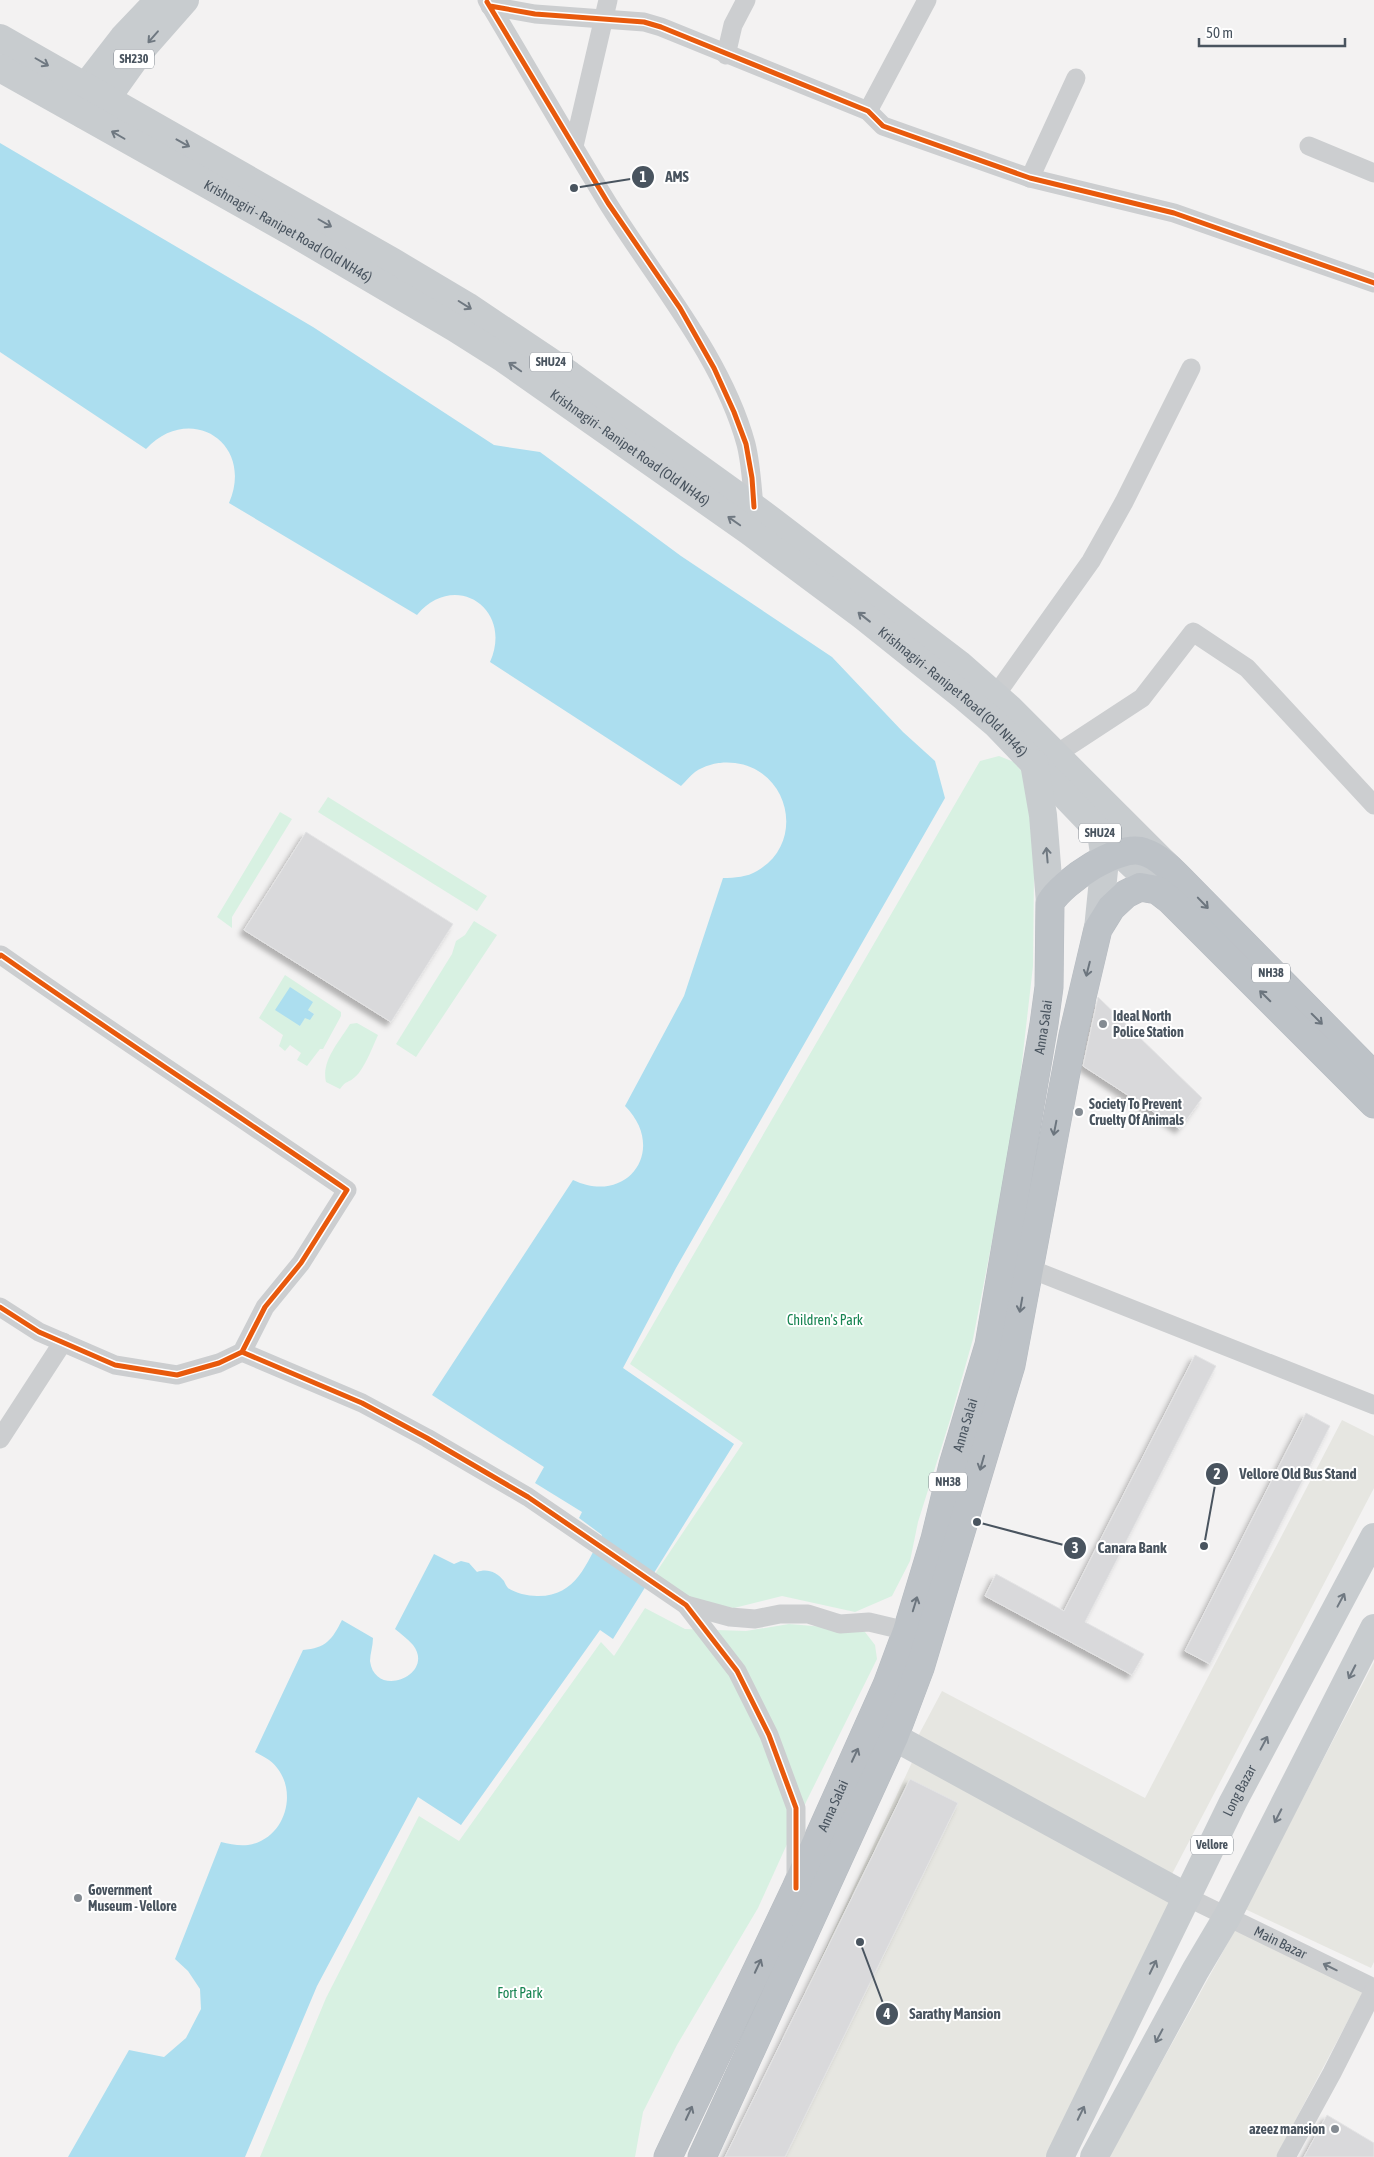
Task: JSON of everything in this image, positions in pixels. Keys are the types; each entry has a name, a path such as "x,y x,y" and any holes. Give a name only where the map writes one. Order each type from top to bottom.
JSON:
{"highway":[{"name":"NH38","path":"1050,903 1065,885 1109,849 1142,851 1155,857 1169,868 1374,1076"},
{"name":"Anna Salai","path":"702,2157 894,1737 920,1668 1011,1365 1075,1026 1098,929 1111,908 1126,894 1140,887 1156,890 1170,900"},
{"name":"NH38","path":"1170,900 1374,1104"},
{"name":"Anna Salai","path":"668,2157 796,1888 887,1685 907,1631 935,1539 953,1465 989,1345 1044,1024 1049,987 1050,903"}],"main road":[{"name":"SH230","path":"96,93 123,38 159,0"},
{"name":"SH230","path":"96,93 141,50 185,0"},
{"name":"Krishnagiri - Ranipet Road (Old NH46)","path":"0,38 305,211 467,306 563,370 754,508 959,664 995,696 1044,759"},
{"name":"Krishnagiri - Ranipet Road (Old NH46)","path":"0,68 309,242 504,359 741,525 863,616 996,724 1044,759 1169,868"},
{"path":"84,115 82,99 96,93"},
{"path":"1044,759 1094,809 1109,849 1098,929"},
{"path":"1044,759 1043,815 1050,903"},
{"name":"SHU24","path":"1109,849 1170,900"},
{"name":"Long Bazar","path":"1060,2157 1233,1802 1374,1538"},
{"path":"1094,2157 1195,1970 1227,1917 1374,1628"},
{"path":"894,1737 1186,1897"}],"street":[{"path":"574,146 608,0"},
{"path":"726,55 733,25 746,0"},
{"path":"868,111 925,1"},
{"path":"488,3 535,14 644,22 661,27 726,55 868,111 883,126 1030,178 1174,213 1374,283"},
{"path":"488,3 608,203 680,308 714,368 746,444 752,478 754,508"},
{"path":"1030,178 1076,78"},
{"path":"1309,146 1374,173"},
{"path":"995,696 1091,561 1124,502 1191,368"},
{"path":"1044,759 1142,698 1193,632 1247,668 1374,806"},
{"path":"0,956 1,954 123,1040 206,1092 347,1190 301,1263 265,1308 242,1352 219,1363 177,1375 115,1365 39,1332 0,1307"},
{"path":"1028,1268 1374,1405"},
{"path":"0,1439 63,1342"},
{"path":"242,1352 362,1403 528,1496 686,1605 737,1671 769,1734 796,1808 796,1888"},
{"path":"686,1605 730,1617 755,1619 780,1614 808,1614 840,1624 870,1622 907,1631"},
{"name":"Main Bazar","path":"1186,1897 1374,1989"},
{"path":"1286,2157 1332,2073 1374,1989"}],"shaded area":[{"path":"1342,1420 1374,1436 1374,1488 1172,1874 916,1740 942,1691 1145,1798"},
{"path":"1374,1662 1374,1962 1371,1968 1245,1909"},
{"path":"914,1758 1176,1902 1052,2157 728,2157"},
{"path":"1235,1930 1363,1992 1276,2157 1109,2157"}],"green space":[{"name":"Children's Park","path":"999,756 1014,762 1029,780 1034,873 1033,966 1015,1123 973,1339 918,1522 910,1561 892,1596 855,1612 782,1596 734,1608 690,1600 653,1577 743,1443 630,1364 980,761"},
{"path":"328,797 487,896 477,911 318,812"},
{"path":"280,812 292,819 232,917 232,928 217,917"},
{"path":"474,921 497,935 416,1057 396,1044 452,954 456,941 465,935"},
{"path":"285,975 341,1012 341,1016 323,1049 320,1049 307,1066 297,1060 301,1053 290,1045 285,1051 279,1046 283,1035 259,1018","holes":["290,987 308,1010 314,1014 305,1017 300,1026"]},
{"path":"357,1023 378,1035 362,1069 340,1089 326,1082 325,1074 328,1059 350,1024"},
{"name":"Fort Park","path":"645,1608 685,1629 746,1631 789,1624 865,1632 875,1645 877,1659 807,1800 758,1908 677,2045 643,2112 635,2157 260,2157 326,1998 419,1816 459,1841 601,1642 614,1656"}],"water":[{"path":"0,143 313,327 494,445 540,452 681,556 832,657 903,732 935,761 945,798 676,1268 623,1368 734,1444 613,1639 600,1630 461,1825 418,1797 317,1986 245,2157 68,2157 129,2050 164,2057 186,2038 201,2009 200,1989 188,1971 175,1959 221,1842 234,1845 248,1845 262,1841 273,1833 281,1822 286,1809 285,1783 279,1770 269,1760 255,1752 303,1650 323,1645 327,1642 335,1633 342,1620 373,1638 370,1661 374,1673 382,1679 392,1681 402,1679 411,1674 417,1666 418,1656 413,1645 395,1629 434,1554 454,1564 461,1561 469,1563 477,1572 484,1570 495,1573 511,1590 537,1596 550,1595 570,1585 578,1577 591,1557 602,1535 579,1518 582,1512 535,1483 544,1467 432,1395 573,1180 593,1186 610,1185 625,1179 636,1169 642,1155 643,1139 637,1123 625,1106 684,996 723,878 749,875 772,859 782,843 786,826 785,809 779,793 769,779 754,769 735,763 720,763 704,767 695,772 681,786 490,662 495,643 494,626 487,612 476,601 463,596 447,596 432,602 417,615 229,503 235,482 233,463 226,447 214,436 198,430 181,429 163,435 146,449 0,352"},
{"path":"290,987 313,1002 308,1010 314,1014 310,1020 305,1018 300,1026 275,1010"}],"building":[{"path":"306,832 453,924 391,1022 244,930"},
{"name":"Ideal North Police Station","path":"1098,997 1202,1098 1180,1129 1083,1066"},
{"path":"1195,1355 1216,1366 1085,1622 1144,1654 1132,1675 985,1596 996,1574 1064,1611"},
{"path":"1306,1413 1330,1426 1210,1664 1185,1651"},
{"path":"910,1779 958,1803 785,2157 725,2157"},
{"name":"azeez mansion","path":"1327,2115 1374,2143 1374,2157 1304,2157"}],"cycle path":[{"path":"487,2 608,203 680,308 714,368 746,444 752,478 754,507"},
{"path":"490,6 535,14 644,22 661,27 868,111 883,126 1030,178 1174,213 1374,283"},
{"path":"0,956 347,1190 301,1263 265,1307 242,1352 219,1363 177,1375 115,1365 39,1332 0,1307"},
{"path":"242,1352 362,1403 427,1438 528,1497 686,1605 737,1671 769,1735 796,1808 796,1888"}],"place":[{"name":"AMS","path":"574,188"},
{"name":"Ideal North Police Station","path":"1103,1024"},
{"name":"Society To Prevent Cruelty Of Animals","path":"1079,1112"},
{"name":"Canara Bank","path":"977,1522"},
{"name":"Vellore Old Bus Stand","path":"1204,1546"},
{"name":"Government Museum - Vellore","path":"78,1898"},
{"name":"Sarathy Mansion","path":"860,1942"},
{"name":"azeez mansion","path":"1335,2129"}]}
